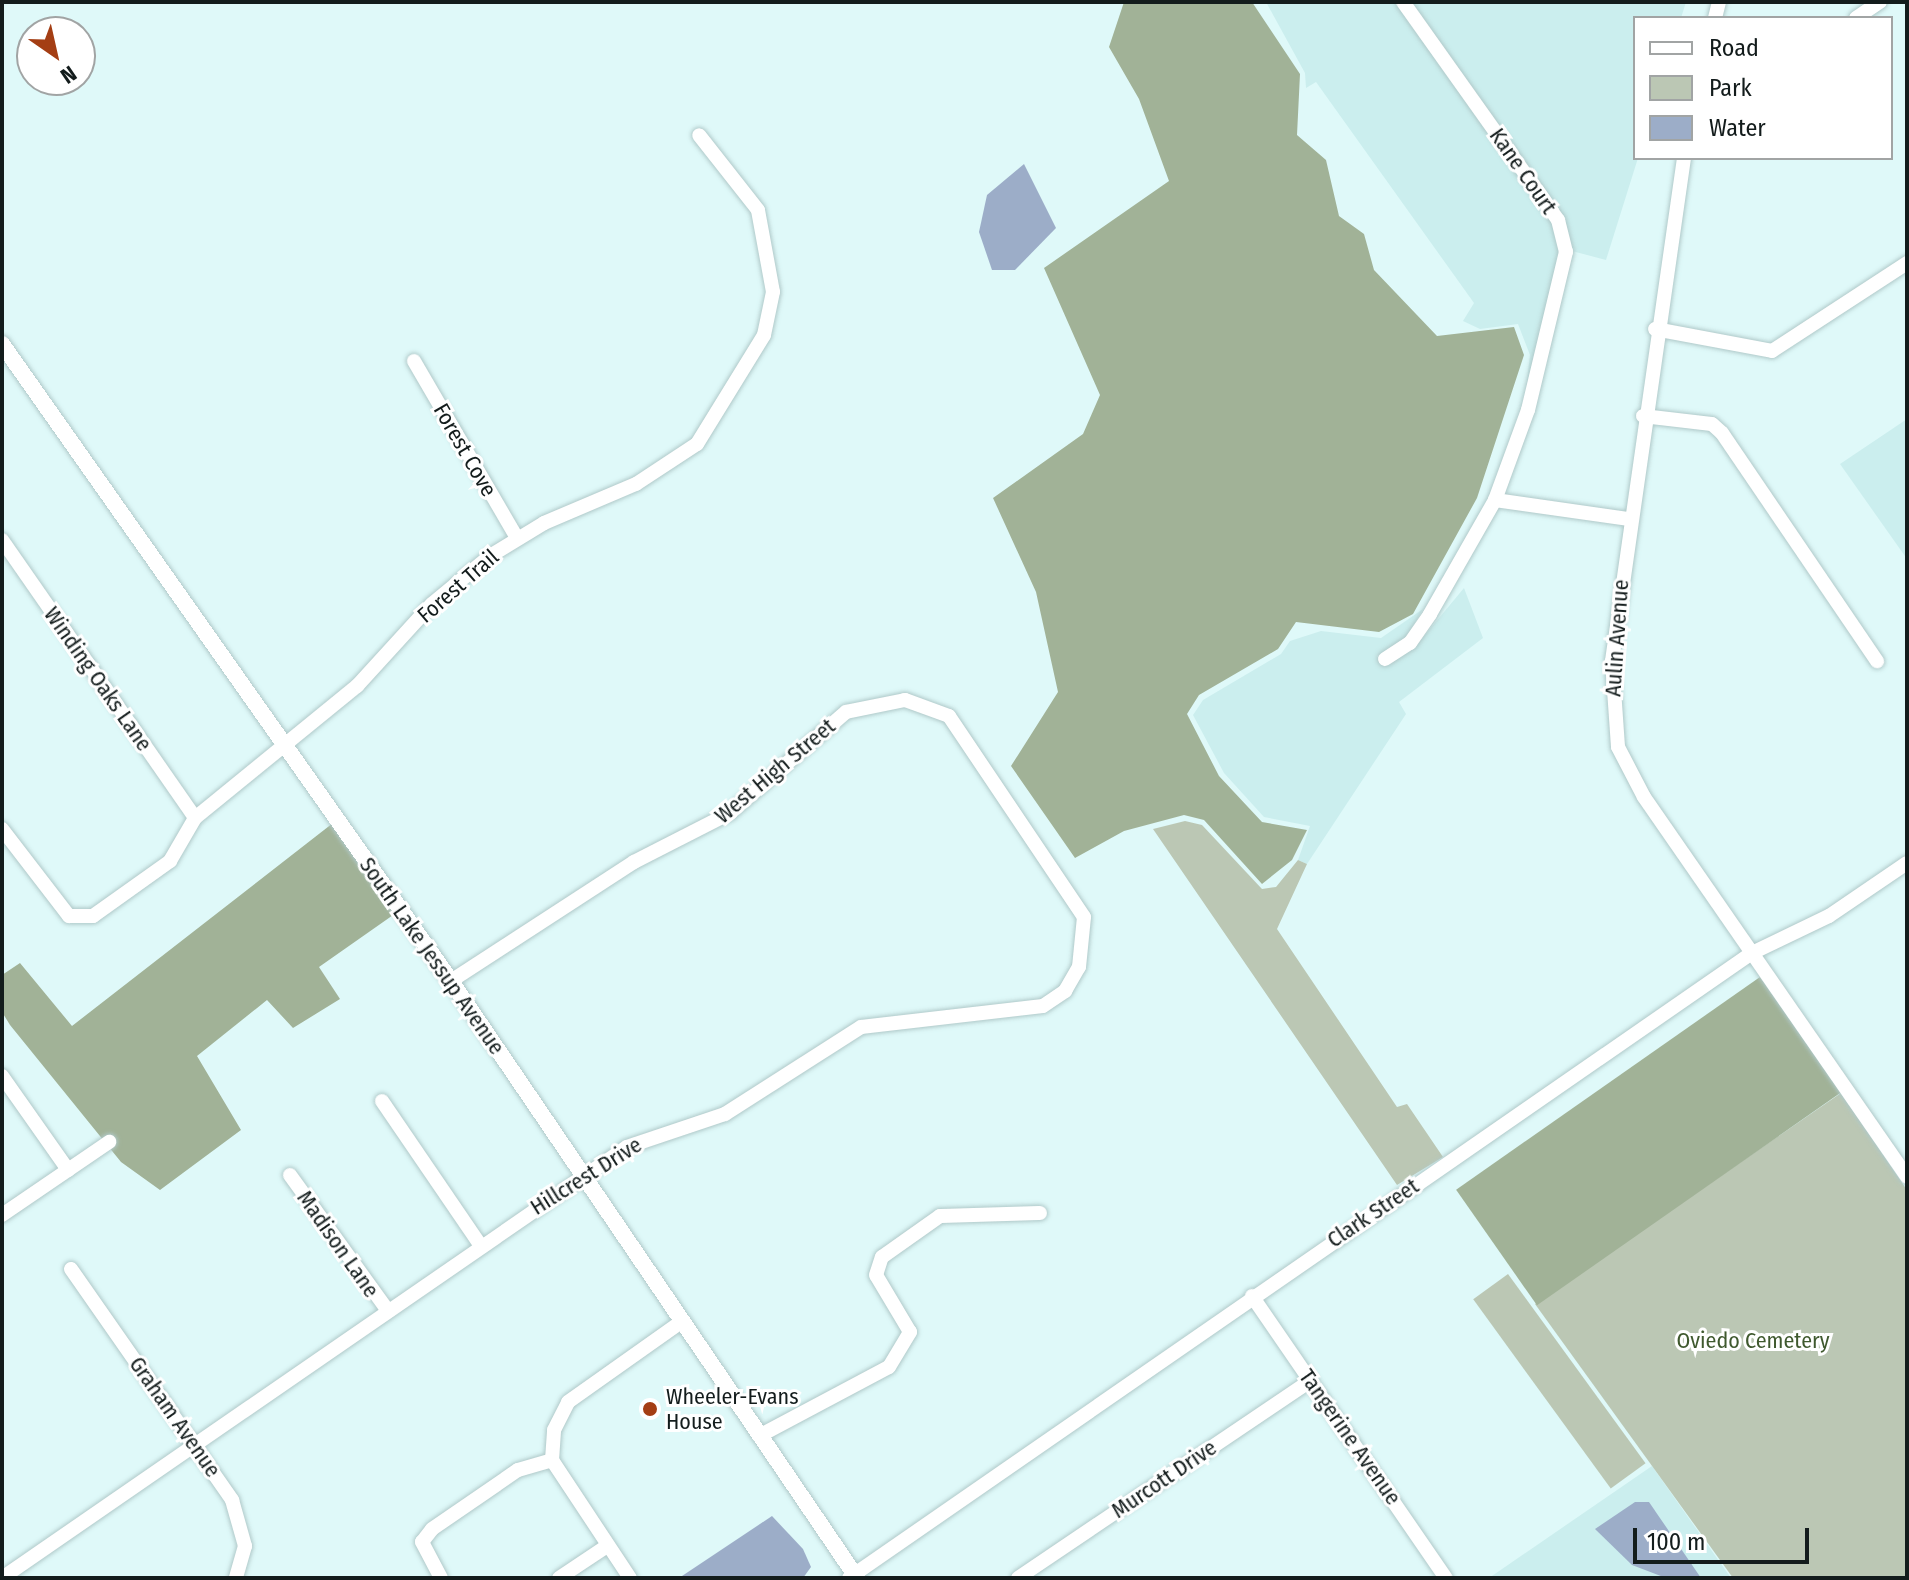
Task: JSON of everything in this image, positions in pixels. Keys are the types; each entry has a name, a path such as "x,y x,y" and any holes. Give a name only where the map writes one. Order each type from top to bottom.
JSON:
{"street":[{"name":"Kane Court","path":"1385,659 1410,643 1495,500 1528,410 1566,252 1558,220 1403,2"},
{"path":"1859,16 1880,2"},
{"name":"Forest Trail","path":"2,829 46,894 77,921 170,861 195,818 357,686 432,604 517,538 636,484 697,444 764,335 773,273 758,210 699,135"},
{"name":"Aulin Avenue","path":"1684,160 1655,329 1612,661 1618,747 1644,797 1907,1177"},
{"path":"1655,329 1772,351 1907,263"},
{"name":"South Lake Jessup Avenue","path":"2,344 451,981 580,1176 854,1576"},
{"name":"Forest Cove","path":"414,361 517,538"},
{"path":"1643,416 1712,424 1722,433 1877,661"},
{"path":"1495,500 1628,519"},
{"name":"Winding Oaks Lane","path":"2,540 195,818"},
{"name":"West High Street","path":"451,981 622,869 730,813 846,712 905,700 930,704 949,716 1003,789"},
{"name":"Hillcrest Drive","path":"2,1578 580,1176 648,1137 725,1114 861,1027 1015,1014 1065,991 1079,967 1084,917 1003,789"},
{"name":"Clark Street","path":"854,1576 1252,1296 1752,953 1829,916 1907,863"},
{"path":"2,1076 68,1170"},
{"path":"382,1101 481,1246"},
{"path":"2,1215 109,1142"},
{"name":"Madison Lane","path":"290,1175 388,1311"},
{"path":"759,1436 889,1367 910,1332 876,1275 882,1257 940,1216 1040,1213"},
{"name":"Graham Avenue","path":"71,1269 196,1445 240,1520 245,1546 236,1578"},
{"name":"Tangerine Avenue","path":"1252,1296 1446,1578"},
{"path":"630,1578 552,1460 554,1430 568,1402 681,1322"},
{"name":"Murcott Drive","path":"1018,1578 1310,1381"},
{"path":"441,1578 422,1542 432,1529 518,1470 552,1460"},
{"path":"559,1578 607,1546"}],"shaded area":[{"path":"1266,2 1395,2 1552,222 1560,251 1526,389 1530,355 1518,324 1480,329 1463,321 1474,303 1316,82 1306,88 1305,73"},
{"path":"1410,2 1686,2 1682,16 1633,16 1633,160 1637,160 1606,260 1572,251"},
{"path":"1907,419 1907,559 1840,464"},
{"path":"1464,588 1483,638 1399,702 1406,714 1307,864 1298,860 1310,826 1264,817 1224,773 1193,715 1203,700 1281,654 1290,641 1321,631 1381,638 1423,609 1406,638 1377,656 1384,667 1415,647"},
{"path":"1652,1466 1731,1578 1489,1578"}],"green space":[{"path":"1124,2 1252,2 1300,74 1297,135 1326,160 1339,216 1364,234 1374,270 1437,336 1514,327 1524,355 1477,498 1413,614 1379,632 1296,622 1278,649 1199,695 1187,714 1219,776 1262,822 1307,830 1292,860 1262,884 1204,820 1184,815 1124,831 1075,858 1011,766 1058,692 1036,592 993,498 1083,434 1100,395 1044,268 1169,181 1139,99 1109,47"},
{"path":"1185,821 1202,825 1262,889 1276,887 1298,860 1307,864 1277,929 1397,1107 1407,1104 1443,1157 1397,1185 1153,829"},
{"path":"333,823 396,913 319,967 340,999 293,1028 267,1000 197,1056 241,1130 160,1190 121,1162 10,1025 2,1012 2,975 20,963 72,1026"},
{"path":"1760,977 1841,1093 1537,1305 1456,1190"},
{"name":"Oviedo Cemetery","path":"1841,1093 1907,1190 1907,1578 1733,1578 1535,1304"},
{"path":"1508,1274 1646,1463 1611,1489 1473,1299"}],"water":[{"path":"1024,164 1056,228 1015,270 992,270 979,232 987,195"},
{"path":"1635,1502 1649,1502 1701,1578 1666,1578 1632,1565 1595,1529"},
{"path":"772,1516 803,1549 811,1567 803,1578 679,1578"}],"place":[{"name":"Wheeler-Evans House","path":"650,1409"}]}
